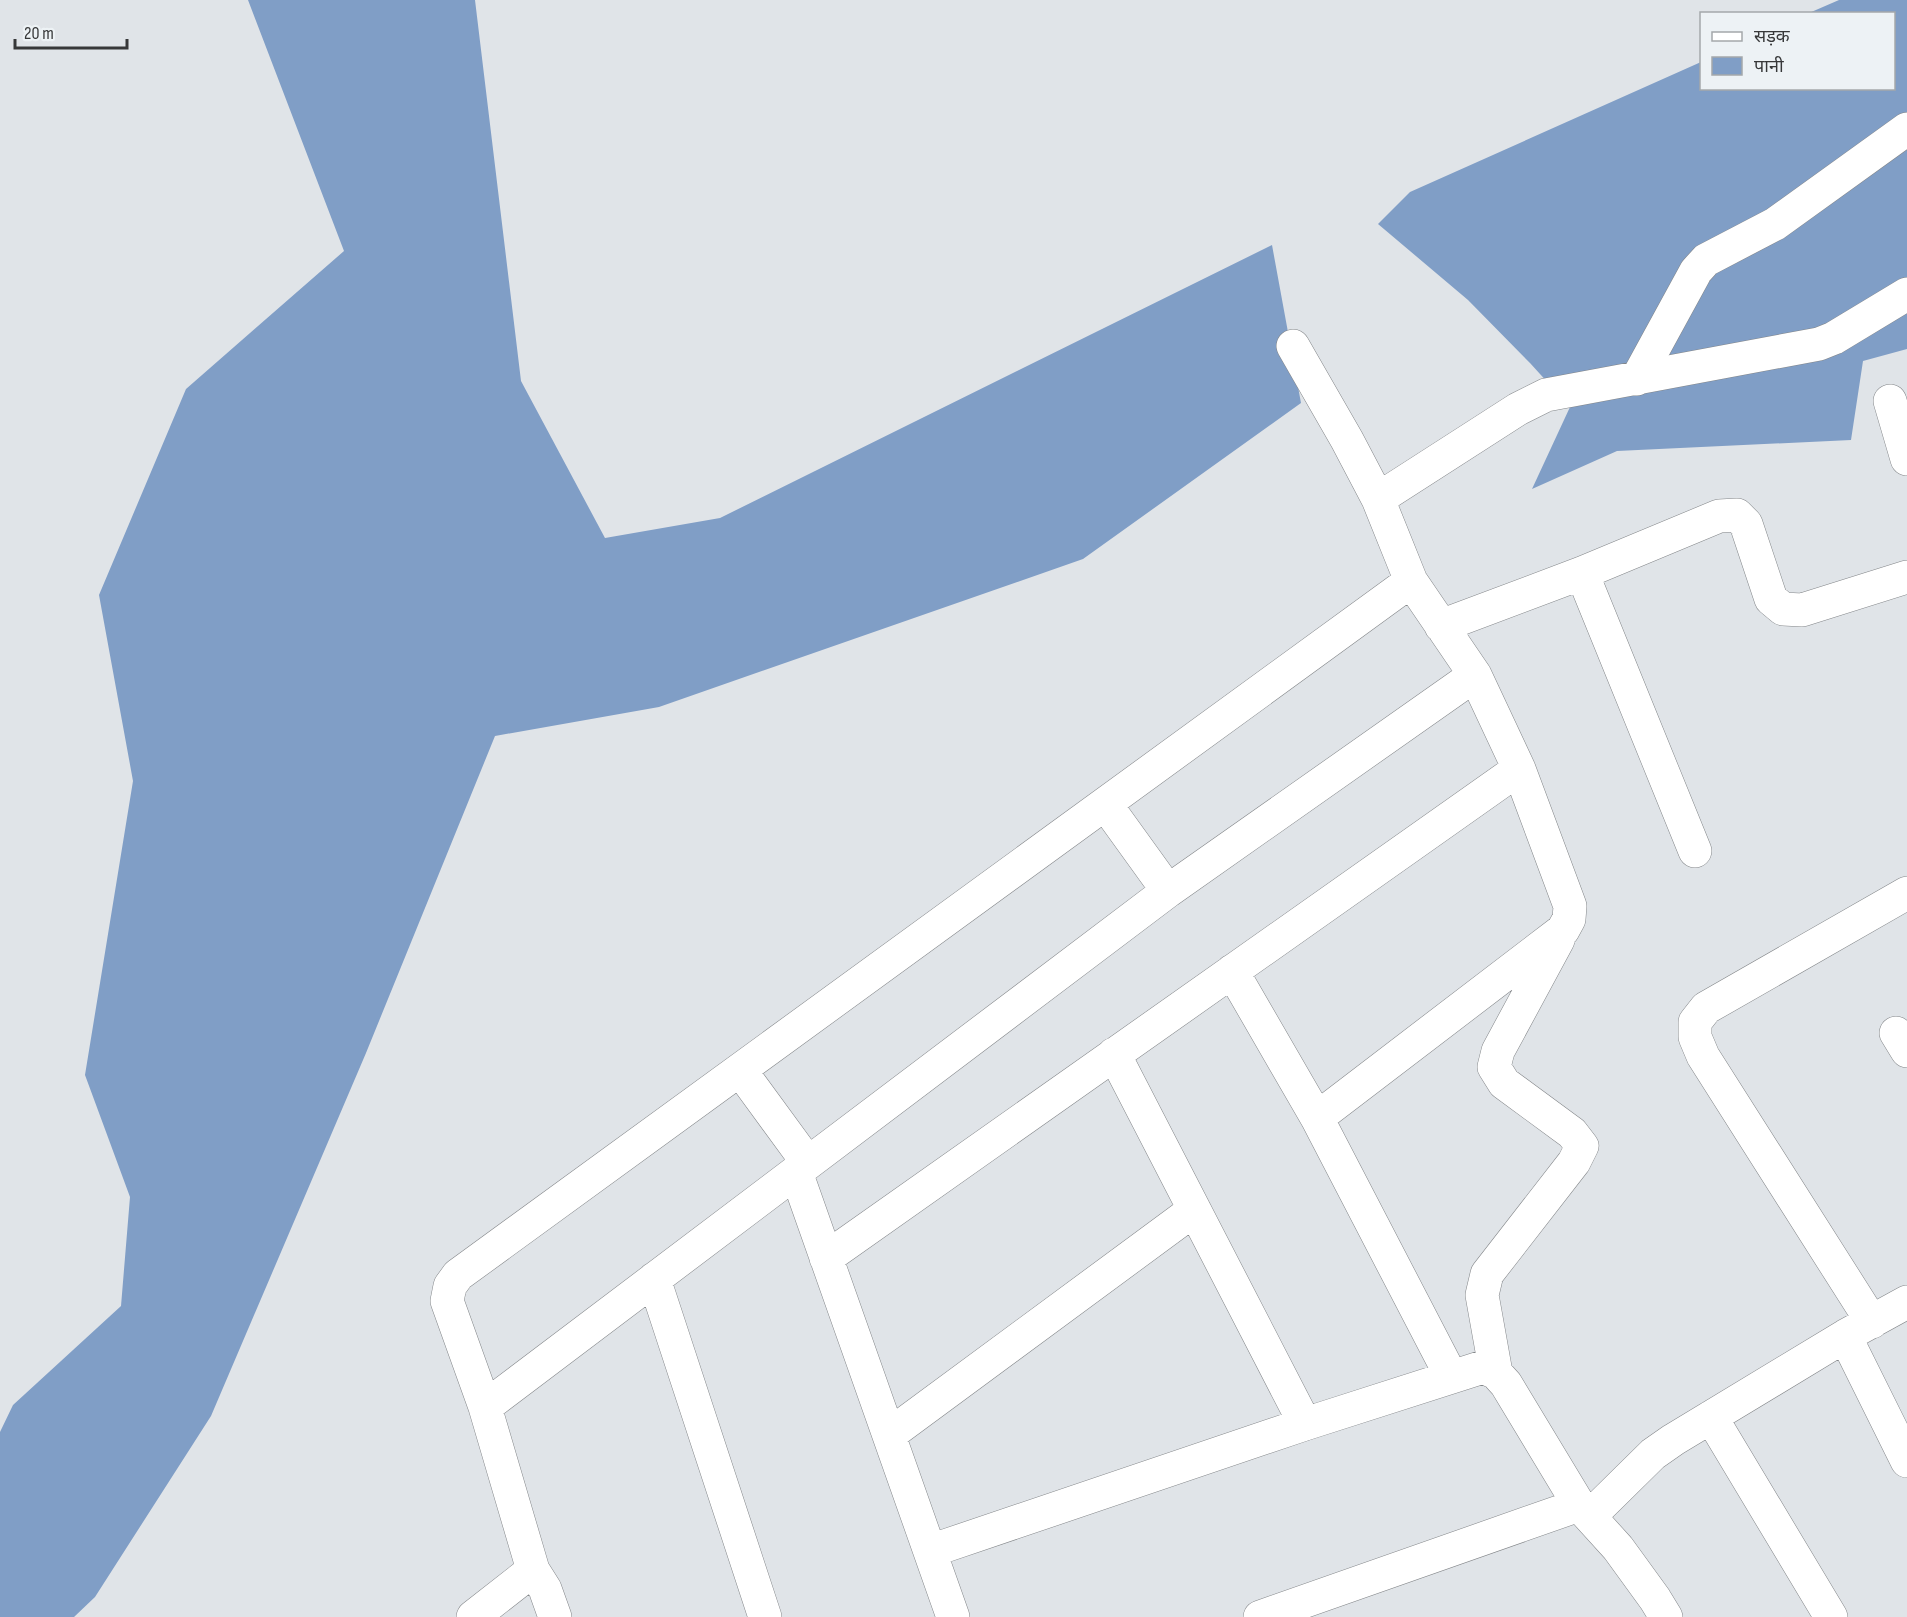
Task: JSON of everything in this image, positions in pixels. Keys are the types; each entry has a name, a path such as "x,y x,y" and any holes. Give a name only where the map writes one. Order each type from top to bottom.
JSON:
{"street":[{"path":"1637,379 1696,271 1706,260 1775,224 1907,129"},
{"path":"1378,499 1531,402 1546,395 1819,344 1834,338 1907,294"},
{"path":"1293,346 1378,499 1411,581 1475,675 1519,768 1570,906 1569,919 1498,1051 1494,1067 1504,1083 1572,1133 1582,1146 1574,1162 1487,1274 1482,1295 1496,1372"},
{"path":"1890,401 1907,459"},
{"path":"1441,626 1582,573 1719,516 1737,515 1746,524 1771,599 1783,609 1802,610 1907,577"},
{"path":"1582,573 1695,851"},
{"path":"555,1617 545,1589 533,1570 485,1407 447,1301 450,1286 458,1275 1411,581"},
{"path":"485,1407 1168,891 1475,675"},
{"path":"826,1258 1519,768"},
{"path":"1106,805 1168,891"},
{"path":"1907,893 1706,1008 1695,1022 1695,1037 1703,1056 1858,1329 1907,1461"},
{"path":"1317,1118 1563,930"},
{"path":"1232,971 1317,1118 1451,1376"},
{"path":"1114,1054 1305,1424"},
{"path":"740,1070 802,1168 826,1258 953,1617"},
{"path":"889,1435 1194,1210"},
{"path":"654,1279 765,1617"},
{"path":"1260,1617 1584,1510 1653,1454 1858,1329 1907,1302"},
{"path":"930,1551 1305,1424 1483,1367 1496,1372 1506,1384 1584,1510 1618,1548 1655,1599 1665,1617"},
{"path":"1711,1417 1831,1617"},
{"path":"473,1617 533,1570"}],"water":[{"path":"248,0 475,0 521,381 605,538 720,518 1272,245 1301,403 1083,559 659,707 495,736 366,1053 211,1416 95,1597 74,1617 0,1617 0,1432 13,1405 121,1306 130,1197 85,1075 133,781 99,595 186,389 344,251"},
{"path":"1839,0 1907,0 1907,349 1863,361 1851,440 1617,451 1532,489 1570,407 1468,300 1378,224 1410,192 1700,62 1700,90 1895,90 1895,12 1811,12"}]}
